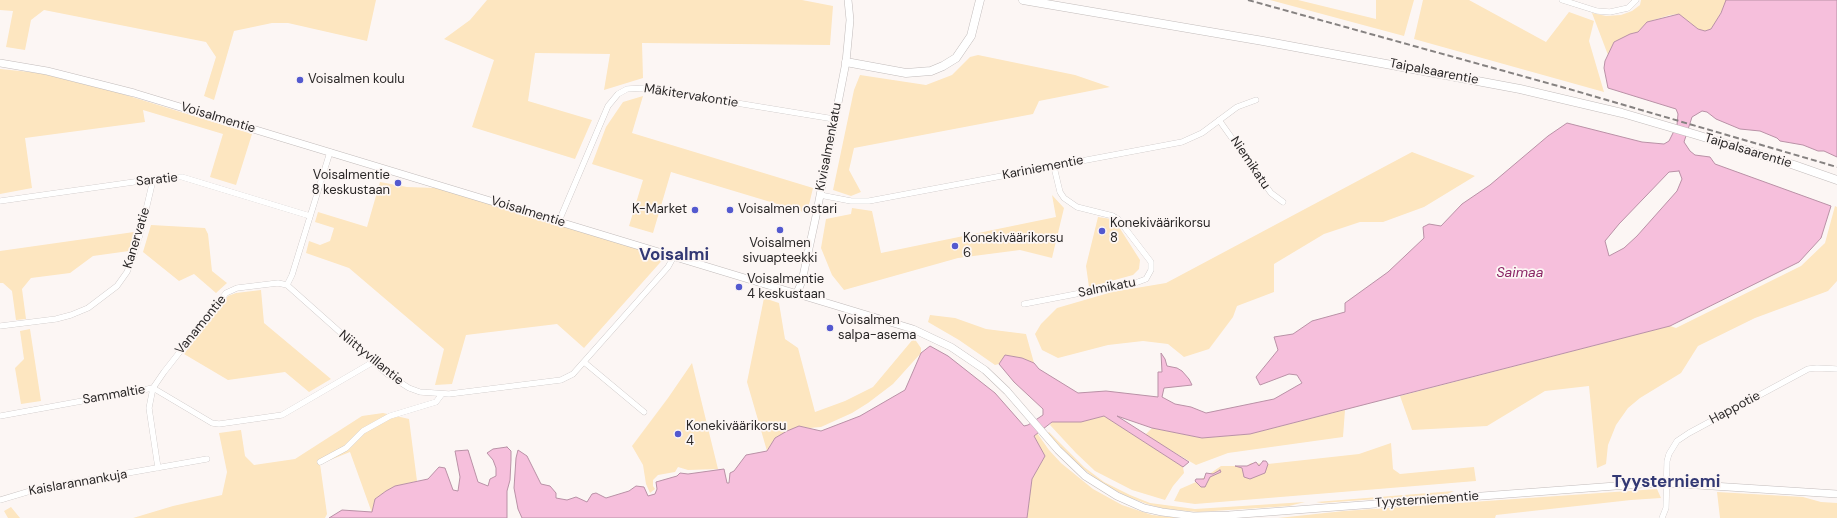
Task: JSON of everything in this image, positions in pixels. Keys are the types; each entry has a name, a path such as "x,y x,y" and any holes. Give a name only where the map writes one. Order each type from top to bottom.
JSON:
{"main road":[{"path":"846,62 912,73 931,71 942,66 956,58 971,36 980,0"},
{"name":"Taipalsaarentie","path":"1022,0 1263,40 1471,79 1570,100 1697,134 1837,180"},
{"path":"1049,0 1109,15"}],"street":[{"name":"Kivisalmenkatu","path":"797,293 802,281 846,62 850,20 848,0"},
{"path":"1562,0 1597,11 1610,12 1628,8 1636,0"},
{"name":"Voisalmentie","path":"0,63 47,70 134,93 913,329 951,347 985,370 1007,391 1043,434"},
{"name":"Mäkitervakontie","path":"559,221 608,106 618,94 627,89 644,88 834,119"},
{"name":"Kariniementie","path":"820,195 851,201 869,201 1182,142 1202,133 1237,107 1256,100"},
{"name":"Niemikatu","path":"1220,120 1270,193 1283,202"},
{"path":"287,285 292,275 330,152"},
{"name":"Salmikatu","path":"1024,304 1138,282 1146,279 1151,270 1151,262 1118,219 1113,216 1077,207 1064,198 1060,192 1054,166"},
{"name":"Saratie","path":"0,201 182,177 310,216"},
{"name":"Kanervatie","path":"0,326 56,319 71,315 88,308 117,286 127,272 134,256 153,180"},
{"name":"Niittyvillantie","path":"287,285 387,374 409,388 420,392 442,394 561,380 574,374 668,266 674,256"},
{"name":"Vanamontie","path":"153,388 226,293 237,288 278,283 287,285"},
{"name":"Sammaltie","path":"0,416 153,388 212,423 219,424 282,415 373,362"},
{"path":"584,362 644,412"},
{"name":"Happotie","path":"1662,518 1666,508 1666,483 1669,454 1677,441 1683,436 1808,369 1837,369"},
{"path":"153,388 149,408 158,468"},
{"path":"320,462 346,448 363,431 390,416 436,402 442,394"},
{"name":"Tyysterniementie","path":"1043,434 1072,465 1085,476 1117,496 1144,508 1193,516 1266,515 1615,485 1666,483 1837,494"},
{"name":"Kaislarannankuja","path":"0,500 37,489 207,459"}],"shaded area":[{"path":"0,0 376,0 367,41 288,23 272,23 234,31 214,100 204,96 216,57 206,42 44,10 31,20 25,50 6,47 13,11 0,10"},
{"path":"487,0 802,0 833,6 830,45 642,43 643,78 604,90 610,54 535,53 528,101 592,120 575,159 472,127 494,60 444,39 470,20"},
{"path":"1270,0 1298,0 1376,19 1376,0 1414,0 1404,36"},
{"path":"1423,0 1469,0 1546,42 1569,12 1594,21 1589,41 1604,92 1414,39"},
{"path":"1641,0 1726,0 1726,2 1711,29 1705,31 1698,29 1679,14 1670,15 1647,22 1638,32 1630,34 1614,42 1608,55 1592,13 1606,16 1621,15 1632,11 1640,5"},
{"path":"978,55 1075,75 1110,87 1039,101 1033,114 854,148 849,170 861,192 851,196 833,190 854,90 860,75 926,85 952,75 970,57"},
{"path":"0,69 40,73 116,92 252,134 236,185 210,177 223,134 143,110 145,122 25,138 32,188 0,194"},
{"path":"643,96 632,133 813,188 807,213 671,172 653,233 629,226 643,180 592,164 606,127 623,102"},
{"path":"1412,152 1475,176 1424,207 1383,222 1360,222 1324,234 1274,264 1274,292 1237,306 1233,317 1209,349 1184,357 1168,344 1143,341 1108,345 1058,358 1042,350 1035,334 1041,324 1057,308 1112,292 1166,283"},
{"path":"380,182 407,187 436,188 666,256 584,348 557,324 466,335 452,384 435,385 444,349 349,268 306,253 309,241 320,245 330,241 334,228 315,222 318,212 367,227"},
{"path":"1052,195 1064,208 1052,258 1020,250 958,258 844,290 832,275 821,248 826,219 851,214 852,208 872,211 881,253 1056,217"},
{"path":"1835,206 1837,207 1837,281 1828,291 1755,318 1698,346 1681,373 1640,398 1628,408 1616,425 1608,445 1606,464 1597,468 1589,386 1545,391 1487,426 1412,430 1400,396 1670,326 1676,328 1801,266 1825,243"},
{"path":"1098,217 1111,219 1119,227 1140,260 1139,269 1133,275 1089,287 1086,266"},
{"path":"151,225 205,228 208,234 212,271 227,283 216,293 194,274 179,281 143,252"},
{"path":"134,232 129,251 93,256 70,273 31,278 22,289 26,319 16,320 12,291 3,283 0,283 0,251"},
{"path":"261,290 264,323 331,379 309,392 285,372 228,380 184,354 228,296 236,293"},
{"path":"764,298 779,303 785,339 798,348 815,412 845,401 873,387 914,338 921,348 921,353 893,384 868,403 852,413 821,427 809,428 799,426 775,438 767,451 747,382"},
{"path":"930,315 955,318 986,329 1026,334 1034,363 1022,358 1005,355 999,364 995,365 959,340 928,322"},
{"path":"30,329 41,401 21,404 15,368 24,359 20,331"},
{"path":"692,363 718,469 688,470 678,467 675,472 658,475 653,480 653,486 655,489 650,493 646,484 643,465 632,446"},
{"path":"1345,410 1343,437 1228,453 1196,465 1145,435 1152,428 1202,438 1250,434"},
{"path":"383,413 409,419 417,481 395,486 386,491 375,499 372,513 350,452 320,464 327,514 325,518 133,518 173,506 222,495 227,472 219,433 241,430 245,456 254,465 295,459 362,416"},
{"path":"1104,416 1183,467 1184,473 1173,486 1165,500 1132,490 1095,471 1050,425 1052,422 1081,422"},
{"path":"1049,432 1084,467 1104,482 1150,503 1195,509 1305,502 1289,506 1198,512 1166,509 1150,505 1128,497 1103,484 1082,468 1047,434"},
{"path":"1037,433 1049,450 1061,463 1093,489 1122,505 1152,515 1181,518 1027,518 1032,479 1045,456 1034,436"},
{"path":"1391,443 1393,469 1400,474 1474,467 1476,481 1195,504 1174,501 1180,489 1196,482 1197,479 1199,480 1205,477 1221,466 1247,466 1251,463 1268,464 1359,454"},
{"path":"1657,489 1661,498 1496,515 1495,518 1278,518 1344,511"},
{"path":"1454,491 1447,494 1322,503 1316,502"},
{"path":"1717,492 1803,497 1821,502 1837,503 1837,518 1720,518"},
{"path":"11,507 20,518 8,518 4,511"}],"water":[{"name":"Saimaa","path":"1726,0 1837,0 1837,157 1824,151 1818,151 1803,145 1780,141 1777,138 1760,131 1740,129 1716,119 1707,112 1702,111 1692,117 1684,142 1690,151 1695,155 1710,157 1715,164 1831,206 1821,238 1799,262 1670,326 1250,434 1202,438 1152,428 1117,416 1189,462 1183,467 1104,416 1081,422 1052,422 1034,436 1045,456 1032,479 1027,518 522,518 518,509 514,488 518,450 527,456 541,484 550,486 556,493 556,498 567,500 576,497 587,502 592,494 596,493 606,498 629,491 636,486 644,487 648,496 655,494 657,489 656,482 677,476 680,473 688,474 724,469 727,483 729,483 730,473 734,471 746,455 767,451 775,438 787,431 799,426 821,431 860,416 905,390 921,353 930,346 948,356 995,393 1024,426 1043,415 1043,409 1014,382 999,364 1005,355 1022,358 1034,363 1039,369 1078,393 1106,391 1158,397 1158,372 1162,372 1161,353 1167,366 1177,368 1182,371 1192,385 1164,388 1162,397 1175,404 1191,407 1206,413 1274,399 1302,383 1297,375 1289,374 1260,385 1256,377 1278,350 1274,337 1293,334 1312,321 1345,312 1345,303 1388,272 1424,238 1423,227 1429,224 1441,226 1462,204 1490,185 1548,136 1567,123 1642,142 1664,144 1669,141 1677,125 1678,114 1676,109 1608,88 1604,68 1605,61 1614,42 1630,34 1638,32 1647,22 1679,14 1698,29 1705,31 1711,29 1721,13","holes":["1679,171 1682,179 1677,191 1637,236 1624,248 1609,256 1605,241 1619,224 1669,172"]},
{"path":"507,447 511,451 511,460 510,480 507,491 507,518 329,518 342,510 372,512 375,499 386,491 395,486 428,479 439,467 445,468 453,490 458,491 460,477 455,451 468,450 478,482 488,486 490,479 496,476 496,468 493,460 487,453 493,449"},
{"path":"1263,461 1266,461 1268,464 1265,473 1250,479 1244,477 1242,468 1235,466 1247,466 1256,462 1259,466"},
{"path":"1220,470 1221,472 1210,477 1205,487 1201,487 1195,481 1196,479 1204,479 1206,473 1213,474"}],"railway":[{"path":"1248,0 1569,89 1837,167"}],"place":[{"name":"Voisalmen koulu","path":"300,80"},
{"name":"Voisalmentie 8 keskustaan","path":"398,183"},
{"name":"K-Market","path":"695,210"},
{"name":"Voisalmen ostari","path":"730,210"},
{"name":"Voisalmen sivuapteekki","path":"780,230"},
{"name":"Konekiväärikorsu 8","path":"1102,231"},
{"name":"Konekiväärikorsu 6","path":"955,246"},
{"name":"Voisalmentie 4 keskustaan","path":"739,287"},
{"name":"Voisalmen salpa-asema","path":"830,328"},
{"name":"Konekiväärikorsu 4","path":"678,434"}],"district":[{"name":"Voisalmi","path":"674,256"},
{"name":"Tyysterniemi","path":"1666,483"}]}
